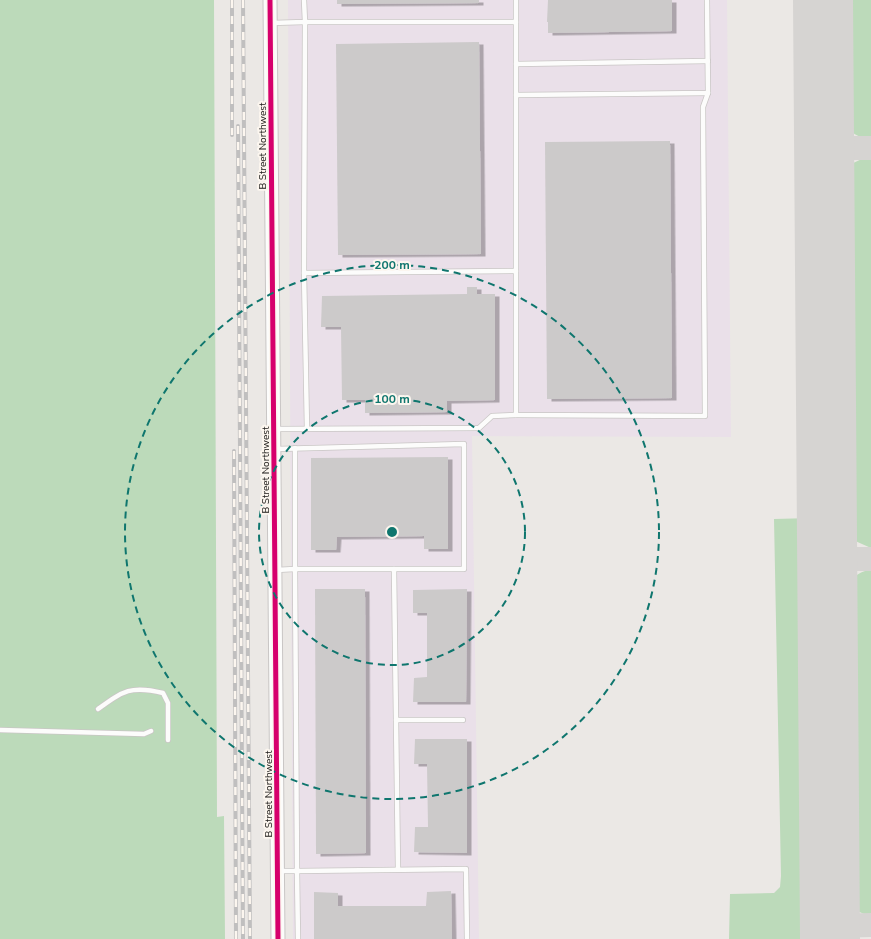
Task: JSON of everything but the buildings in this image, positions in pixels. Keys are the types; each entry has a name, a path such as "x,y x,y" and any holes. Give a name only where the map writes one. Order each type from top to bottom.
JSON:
{"street":[{"name":"B Street Northwest","path":"270,0 278,939"}],"lane":[{"path":"304,0 304,273 307,429"},
{"path":"516,0 516,415"},
{"path":"274,429 479,428 492,416 516,415 706,416 703,107 708,93 707,0"},
{"path":"270,23 516,22"},
{"path":"516,64 708,61"},
{"path":"516,94 708,93"},
{"path":"304,273 516,271"},
{"path":"274,449 464,444 464,569 275,570"},
{"path":"295,448 298,939"},
{"path":"394,569 398,869"},
{"path":"98,709 129,689 152,690 163,693 168,703 168,740"},
{"path":"396,720 463,720"},
{"path":"0,730 144,734 151,731"},
{"path":"278,871 466,869 467,939"}],"shaded area":[{"path":"288,0 727,0 731,437 472,436 479,939 293,939"}],"green space":[{"path":"0,0 214,0 217,817 224,816 225,939 0,939"},
{"path":"840,0 871,0 871,140 853,133 847,126 843,117"},
{"path":"871,157 871,548 853,540 844,528 842,291 843,184 849,165 864,158"},
{"path":"812,518 815,568 813,939 729,939 730,894 774,893 780,887 774,519"},
{"path":"871,569 871,917 855,910 847,896 845,598 853,579 864,571"}],"taxiway":[{"path":"824,148 871,148"},
{"path":"827,559 871,559"},
{"path":"830,926 871,925"}],"runway":[{"path":"823,0 830,939"}],"railway":[{"path":"232,0 232,135"},
{"path":"243,0 250,939"},
{"path":"238,126 243,939"},
{"path":"234,451 236,939"}],"cycle path":[{"path":"270,0 278,939"}]}
